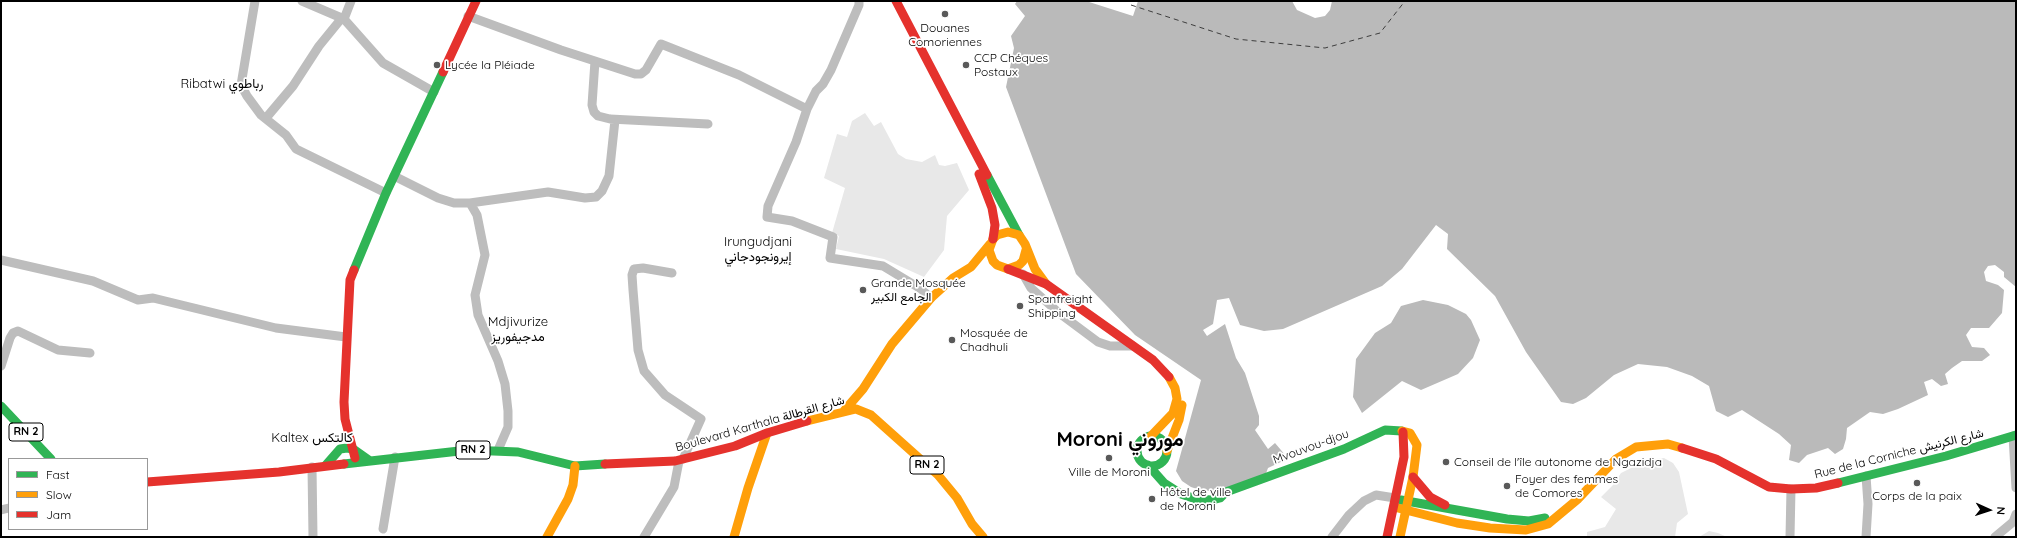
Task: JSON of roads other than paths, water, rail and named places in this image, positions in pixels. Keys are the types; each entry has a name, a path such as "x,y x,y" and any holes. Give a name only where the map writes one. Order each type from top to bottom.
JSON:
{"main road":[{"path":"341,464 340,449 345,419 346,337 350,280 386,192 476,1"},
{"path":"896,1 1019,235 1023,239 1026,250 1035,269 1046,284"},
{"path":"974,150 976,168 994,215 995,229 990,256 997,265"},
{"path":"844,411 862,389 892,344 930,298 953,278 971,267 997,235 1008,232 1019,235"},
{"path":"1008,269 1019,265 1023,261 1026,250"},
{"path":"971,267 997,265 1046,284 1153,360 1171,380 1175,388 1177,398 1173,413 1150,436 1141,441 1137,450 1140,460 1148,465 1156,466 1166,454 1181,409 1181,386 1175,371 1162,362 1153,360"},
{"path":"862,389 865,412"},
{"name":"RN 2","path":"1,406 49,458"},
{"name":"Boulevard Karthala شارع القرطالة","path":"148,482 279,472 326,465 468,450 518,452 575,466 681,460 735,446 767,433 844,411 856,410 865,412"},
{"name":"RN 2","path":"865,412 871,415 938,476 957,498 972,524 983,537"},
{"path":"345,419 356,462"},
{"name":"Mvouvou-djou","path":"1166,454 1167,473 1178,484 1199,494 1226,492 1299,464 1344,449 1385,430 1394,429 1404,432"},
{"path":"1387,537 1405,447 1404,432 1413,436 1417,444 1413,477 1400,537"},
{"path":"734,537 748,488 767,433"},
{"path":"1150,436 1162,440 1166,454"},
{"name":"Rue de la Corniche شارع الكرنيش","path":"1394,503 1457,523 1490,528 1526,530 1548,524 1578,499 1616,459 1636,447 1668,444 1716,459 1769,487 1792,489 1816,488 1946,456 2014,436"},
{"path":"326,465 340,449 353,449 370,461"},
{"name":"Mvouvou-djou","path":"1148,465 1164,483 1188,497 1212,500 1220,498 1226,492"},
{"path":"547,537 568,500 573,485 575,466"},
{"path":"1413,477 1434,499 1458,510"},
{"name":"Rue de la Corniche شارع الكرنيش","path":"1407,506 1458,510 1529,521 1558,515"}],"street":[{"path":"255,1 241,85 261,115 286,135 296,150 386,192"},
{"path":"302,1 342,19 383,63 434,92"},
{"path":"266,118 293,86 319,46 342,19 351,1"},
{"path":"859,1 831,70 823,84 816,90 807,109 796,142 768,206 767,217 792,221 833,237 830,258 883,266 921,289 930,298"},
{"path":"468,16 635,74 641,74 646,70 661,44 739,75 807,109"},
{"path":"595,61 592,97 594,112 603,118 615,120 708,124"},
{"path":"394,176 438,198 454,203 470,203 540,193 558,193 585,198 596,197 602,191 609,176 615,120"},
{"path":"470,203 477,215 485,255 475,295 478,315 498,361 505,384 508,427 498,450"},
{"path":"1,260 93,281 138,300 153,298 276,328 346,337"},
{"path":"644,537 674,487 681,460 701,419 665,395 644,371 641,365 637,344 632,275 634,270 643,268 672,273"},
{"path":"1023,274 1031,288 1059,313 1098,342 1110,346 1133,346"},
{"path":"1,366 10,338 13,333 18,331 58,350 90,353"},
{"path":"2014,436 2016,488"},
{"path":"382,530 395,457"},
{"path":"312,467 313,537"},
{"path":"1866,476 1868,504 1866,537"},
{"path":"1790,537 1792,489"},
{"path":"1332,537 1349,514 1364,501 1376,495 1394,503"},
{"path":"1995,537 2013,522 2016,514"}],"place":[{"name":"Douanes Comoriennes","path":"945,14"},
{"name":"Lycée la Pléiade","path":"437,65"},
{"name":"CCP Chéques Postaux","path":"966,65"},
{"name":"Grande Mosquée الجامع الكبير","path":"863,290"},
{"name":"Spanfreight Shipping","path":"1020,306"},
{"name":"Mosquée de Chadhuli","path":"952,340"},
{"name":"Ville de Moroni","path":"1109,458"},
{"name":"Conseil de l'île autonome de Ngazidja","path":"1446,462"},
{"name":"Corps de la paix","path":"1917,483"},
{"name":"Foyer des femmes de Comores","path":"1507,486"},
{"name":"Hôtel de ville de Moroni","path":"1152,499"}],"district":[{"name":"Ribatwi رباطوي","path":"222,84"},
{"name":"Irungudjani إيرونجودجاني","path":"758,250"},
{"name":"Mdjivurize مدجيفوريز","path":"518,330"},
{"name":"Kaltex كالتكس","path":"312,438"},
{"name":"Moroni موروني","path":"1120,440"}]}
